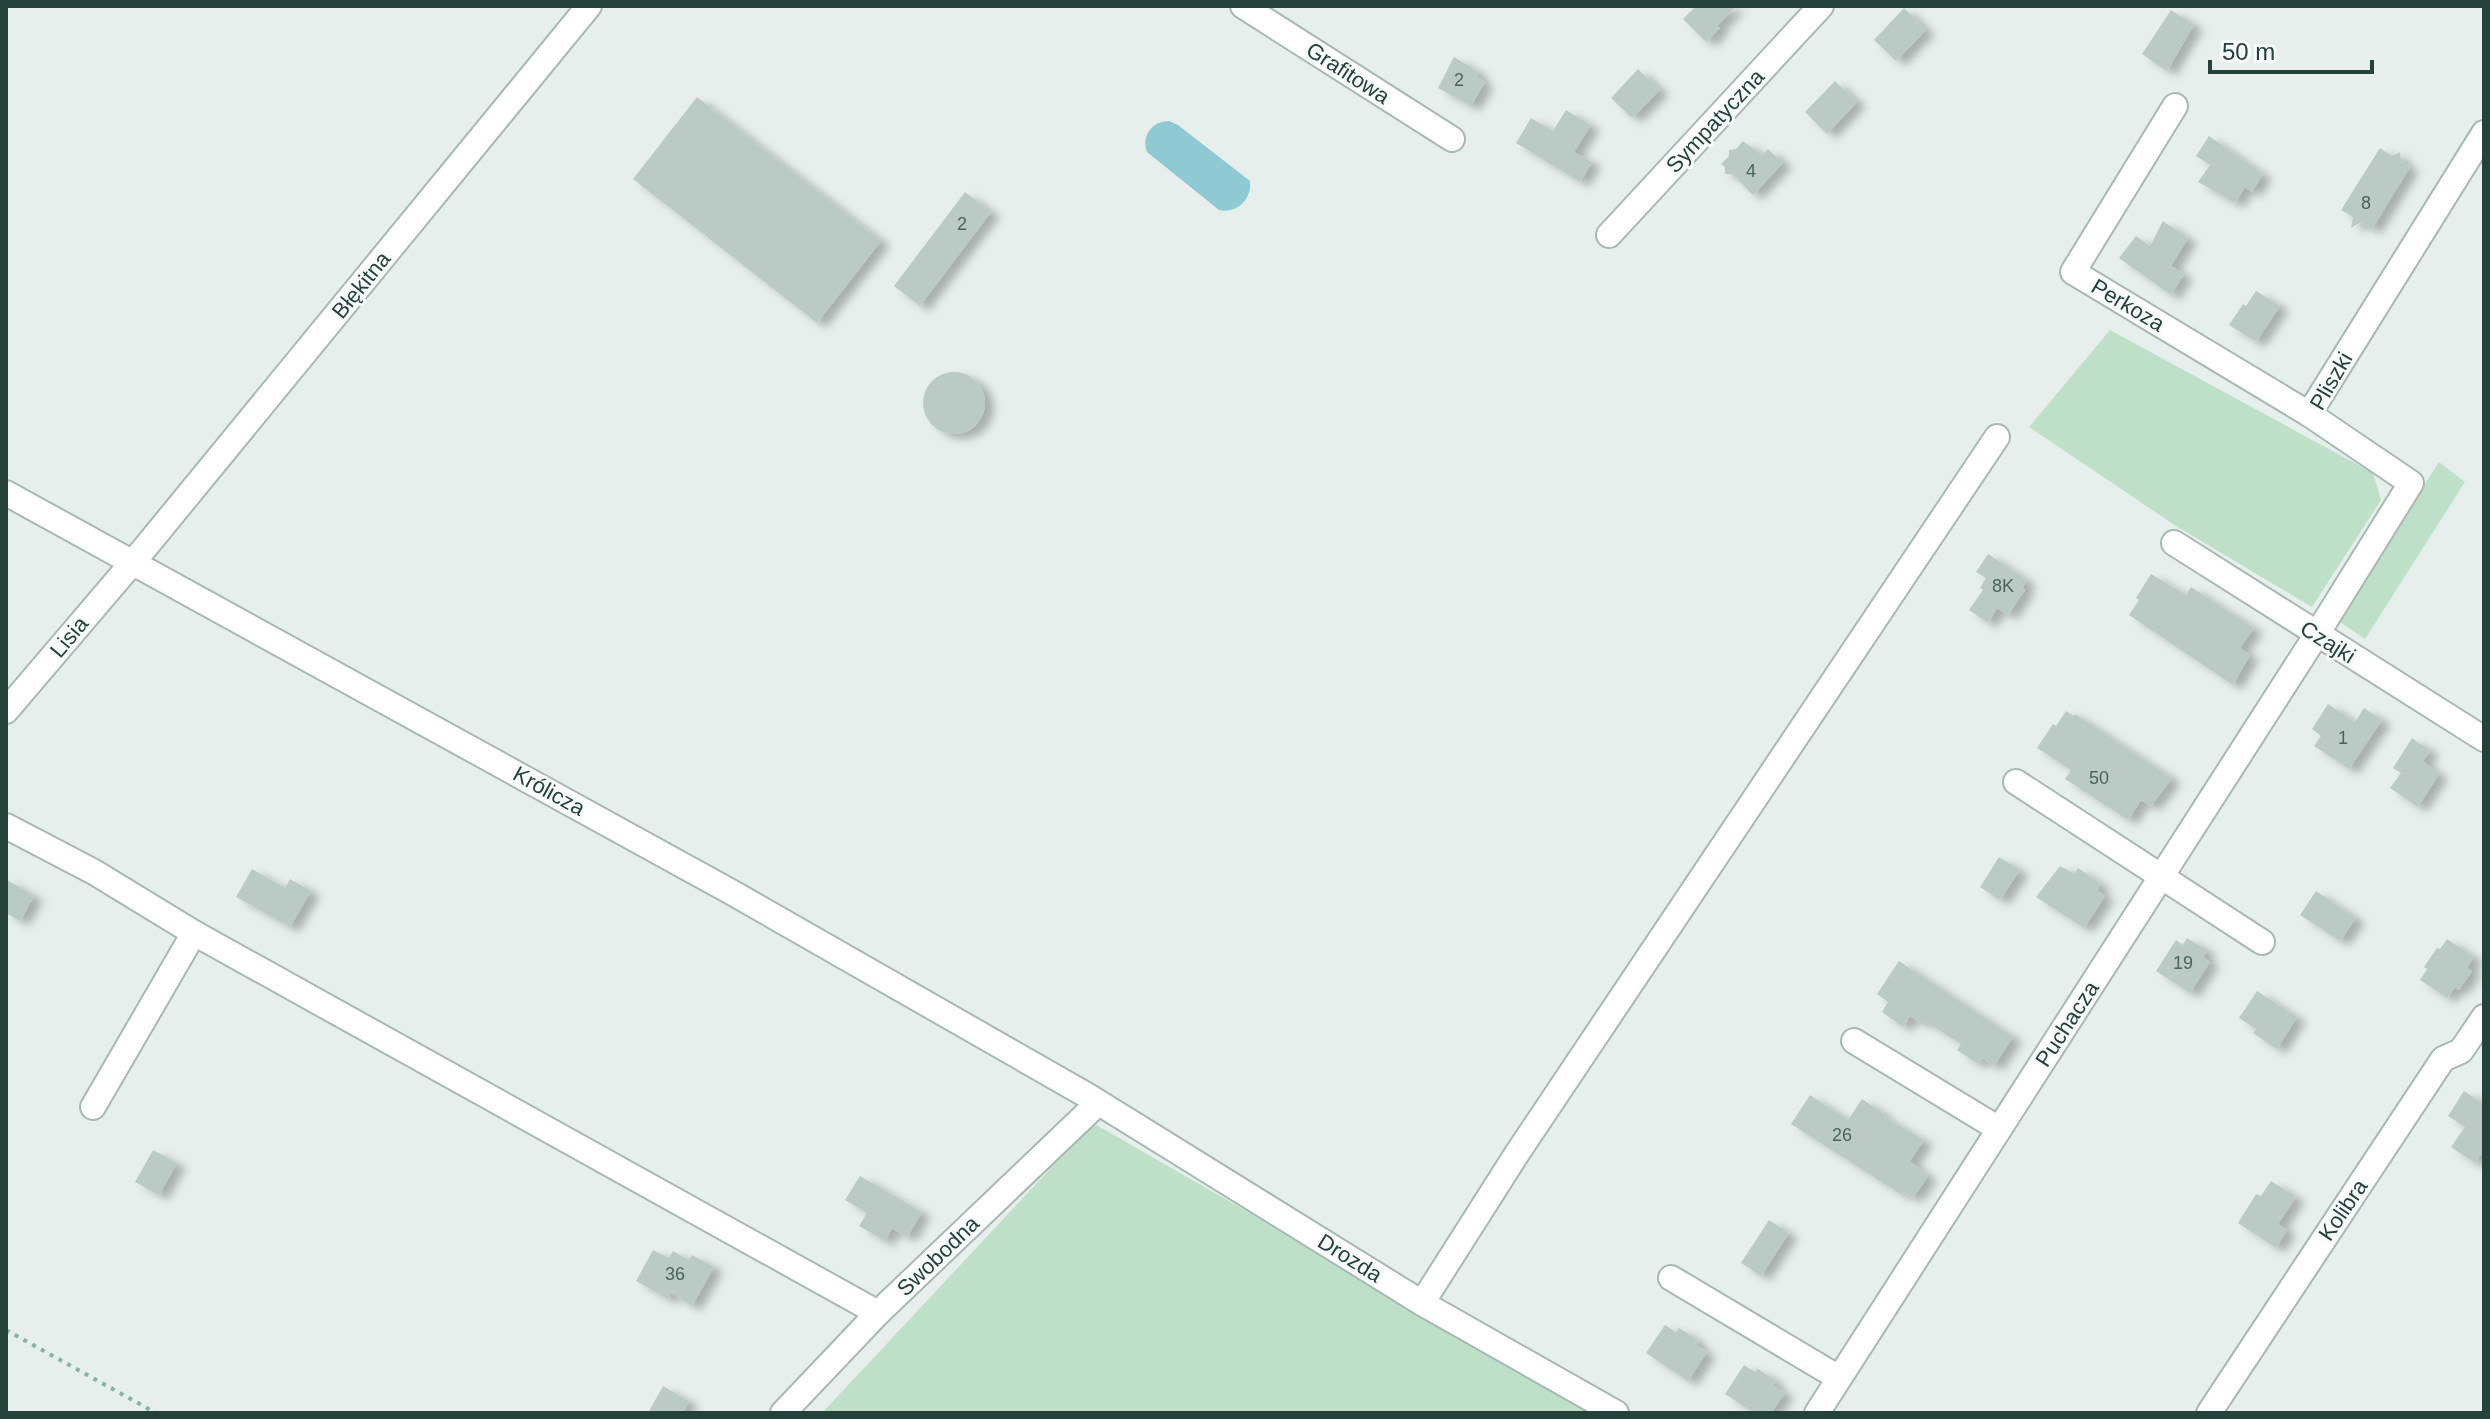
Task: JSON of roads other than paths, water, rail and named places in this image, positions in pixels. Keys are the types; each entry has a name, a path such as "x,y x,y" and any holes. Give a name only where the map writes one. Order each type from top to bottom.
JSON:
{"street":[{"name":"Błękitna","path":"132,562 589,6"},
{"name":"Grafitowa","path":"1243,6 1452,139"},
{"name":"Sympatyczna","path":"1609,235 1821,6"},
{"name":"Perkoza","path":"2175,106 2073,272 2309,414"},
{"name":"Pliszki","path":"2317,634 2411,483 2309,414 2484,133"},
{"path":"1422,1303 1527,1139 1997,437"},
{"name":"Królicza","path":"6,493 733,893 1093,1099"},
{"name":"Czajki","path":"2174,543 2484,739"},
{"name":"Lisia","path":"6,711 132,562"},
{"name":"Puchacza","path":"1817,1413 2317,634"},
{"path":"2016,782 2262,942"},
{"path":"6,826 94,872 194,933 878,1313"},
{"path":"93,1107 194,933"},
{"name":"Kolibra","path":"2209,1413 2443,1059 2461,1051 2484,1017"},
{"path":"1854,1041 1999,1129"},
{"name":"Drozda","path":"1093,1099 1422,1303 1616,1413"},
{"name":"Swobodna","path":"783,1413 878,1313 1093,1099"},
{"path":"1671,1278 1839,1378"}],"water":[{"path":"1169,121 1250,181 1249,194 1242,204 1232,210 1219,210 1147,152 1149,130"}]}
